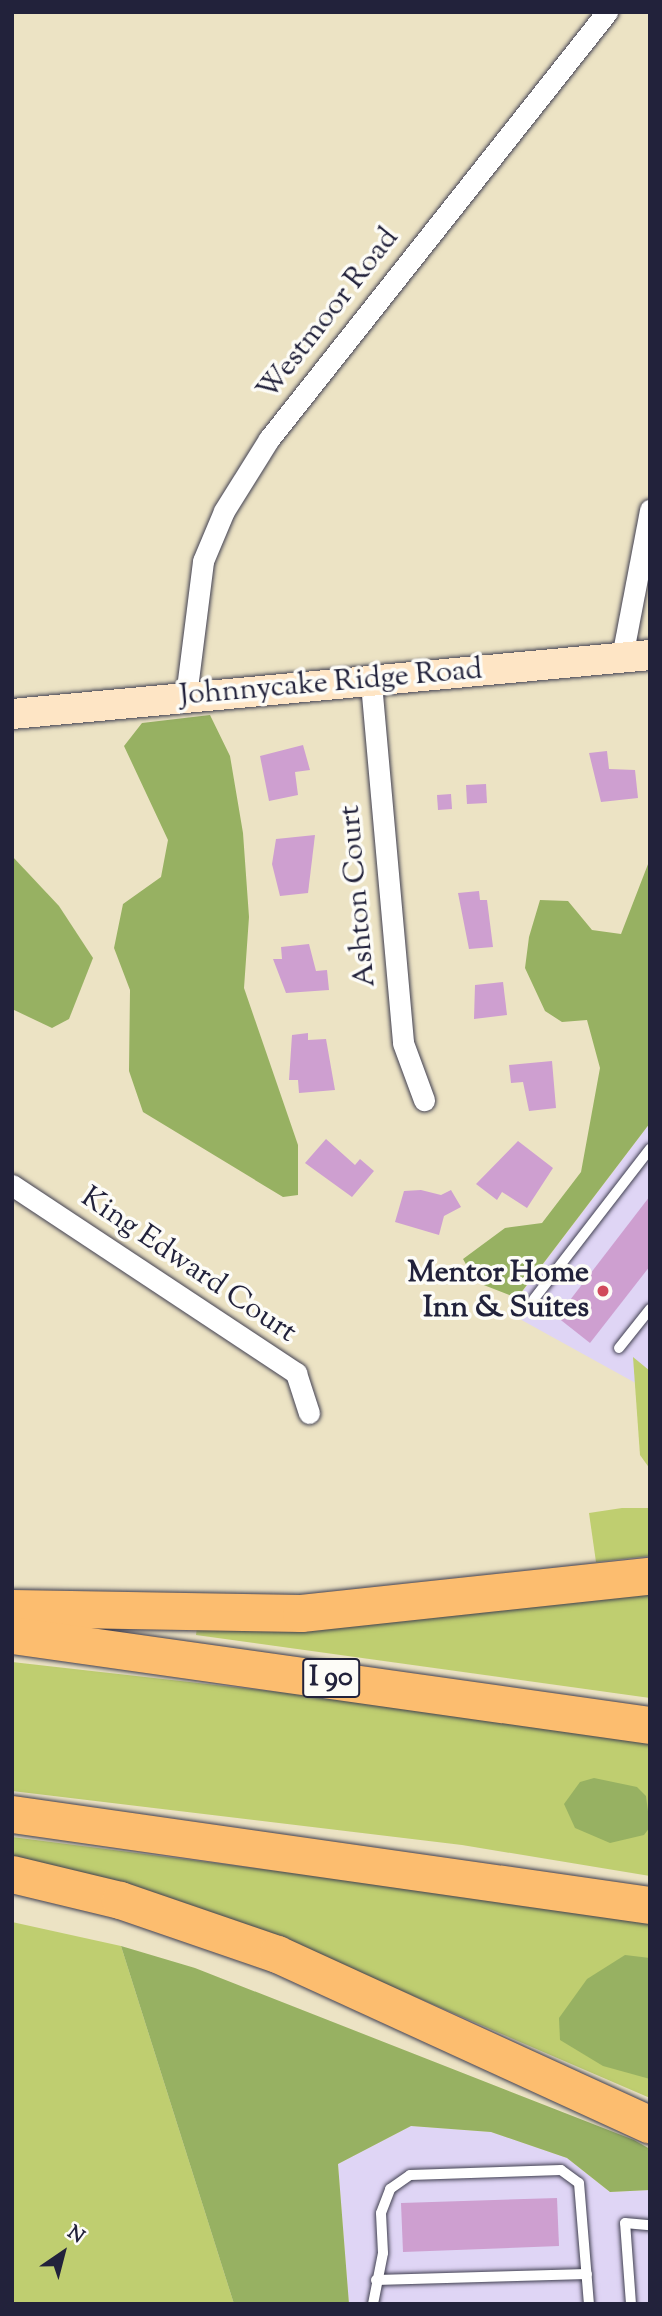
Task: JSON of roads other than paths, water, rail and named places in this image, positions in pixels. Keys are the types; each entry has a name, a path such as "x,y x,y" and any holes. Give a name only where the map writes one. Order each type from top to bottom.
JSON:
{"highway":[{"path":"12,1608 301,1613 650,1576"},
{"name":"I 90","path":"12,1635 650,1725"},
{"path":"12,1814 650,1905"},
{"path":"12,1874 120,1900 277,1955 650,2125"}],"main road":[{"name":"Johnnycake Ridge Road","path":"12,714 186,696 371,683 636,656"}],"street":[{"name":"Westmoor Road","path":"186,696 203,561 231,501 269,439 607,12"},
{"path":"636,656 650,510"},
{"name":"Ashton Court","path":"371,683 399,1016 424,1100"},
{"name":"King Edward Court","path":"12,1185 296,1373 309,1413"}],"lane":[{"path":"534,1299 649,1153"},
{"path":"619,1348 650,1309"},
{"path":"373,2304 383,2253 381,2213 390,2189 410,2175 561,2170 579,2183 589,2304"},
{"path":"631,2304 625,2223 650,2225"},
{"path":"376,2280 587,2274"}],"place":[{"name":"Mentor Home Inn & Suites","path":"603,1291"}]}
